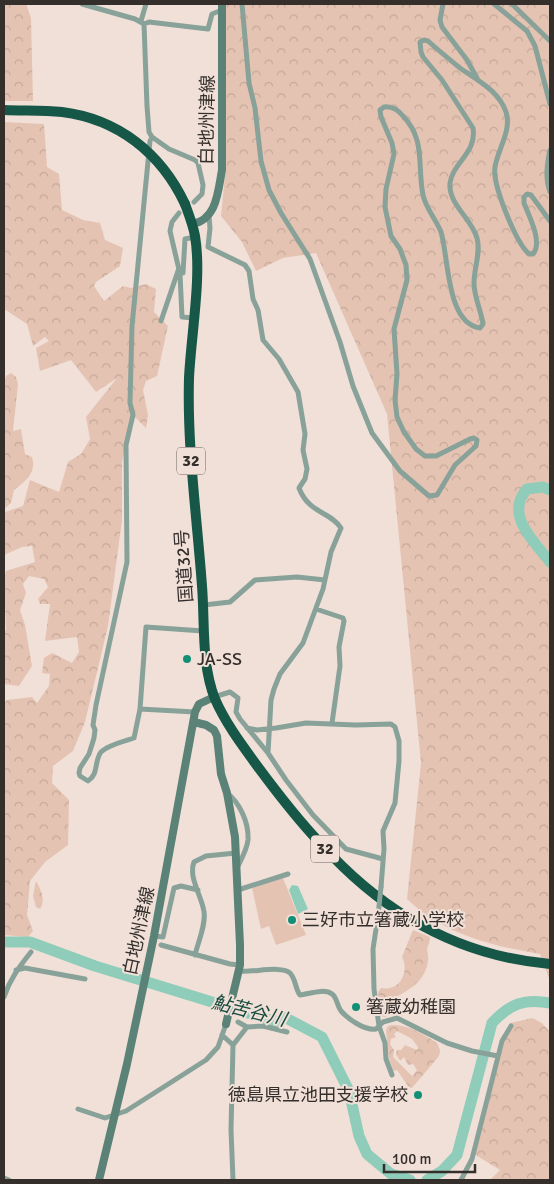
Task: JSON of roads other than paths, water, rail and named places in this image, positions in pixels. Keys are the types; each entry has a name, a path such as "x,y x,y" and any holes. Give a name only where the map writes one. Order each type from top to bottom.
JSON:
{"highway":[{"name":"国道32号","path":"4,110 61,112 89,118 114,128 139,143 156,159 175,184 186,206 195,237 197,266 189,377 189,440 204,605 205,653 214,697 226,722 292,812 354,878 390,908 428,931 463,946 529,962 550,964"}],"main road":[{"name":"白地州津線","path":"209,216 218,190 223,160 222,7"},
{"path":"192,224 203,221 209,216"},
{"path":"195,712 199,704 214,697"},
{"name":"白地州津線","path":"100,1180 152,947 174,837 195,712"},
{"path":"194,722 206,725 214,730 217,736 221,774 227,793 235,837 239,971 226,1024"}],"street":[{"path":"82,4 143,23 150,22 208,29 212,14 222,7"},
{"path":"146,4 143,23 146,106 149,132 152,137 169,149 195,160 198,163 204,185 202,194 186,206 172,222 170,231 179,271 182,317 193,318"},
{"path":"242,4 249,83 255,108 262,168 269,190 310,259 340,342 352,386 372,434 400,471 429,496 434,497 437,495 455,465 476,446 477,440 474,438 470,439 436,456 425,456 416,449 404,432 397,417 394,329 407,280 406,264 400,249 391,236 385,207 386,189 394,154 392,142 381,117 380,110 384,106 394,108 402,114 412,126 417,137 423,196 440,230 454,298 463,320 480,328 483,324 474,283 479,255 477,235 454,199 450,184 453,175 471,148 474,137 473,128 442,80 421,52 420,42 428,41 489,88 506,110 508,122 495,167 495,180 500,198 525,250 529,254 533,254 537,249 538,241 524,203 524,197 527,194 531,195 550,221"},
{"path":"443,4 440,20 442,27 467,60 478,80"},
{"path":"494,4 516,20 527,31 535,46 550,104"},
{"path":"512,4 550,41"},
{"path":"152,137 150,140 132,326 130,403 133,415 126,445 127,562 92,725 95,730 94,738 90,754 80,768 80,776 88,781 94,774 99,756 103,750 134,738 140,709 146,627 204,631"},
{"path":"550,150 547,164 550,192"},
{"path":"209,216 208,246 245,265 249,271 253,299 258,310 263,340 279,359 298,392 305,434 303,450 307,469 305,479 299,488 301,493 313,508 338,523 341,528 331,552 324,580 324,589 303,643 280,674 274,689 271,700 268,753"},
{"path":"179,271 183,273 185,239 195,237"},
{"path":"161,320 179,271"},
{"path":"204,605 230,602 255,580 297,577 324,580"},
{"path":"316,609 342,618 344,622 339,647 340,666 332,723"},
{"path":"214,697 230,692 235,694 238,698 236,712 247,728 313,814 346,850 383,859"},
{"path":"140,709 195,712"},
{"path":"247,728 257,730 269,729 306,723 391,724 396,728 399,741 399,761 394,803 383,831 381,887 373,950 379,1026 385,1044 386,1059 392,1075"},
{"path":"227,793 236,800 247,830 246,849 237,869"},
{"path":"195,954 204,911 192,873 194,862 206,856 236,853"},
{"path":"238,890 288,874"},
{"path":"154,936 163,937 174,888 180,886 198,890"},
{"path":"161,946 195,954 239,971 279,969 287,971 292,975 300,994 331,993 342,1012 350,1019 372,1030 390,1019 397,1018 435,1038 472,1051 497,1056"},
{"path":"4,997 16,970 31,952"},
{"path":"16,970 25,968 84,979"},
{"path":"238,1022 246,1027 264,1026 287,1032"},
{"path":"78,1108 105,1118 126,1111 206,1060 218,1047 226,1024"},
{"path":"461,1180 472,1159 497,1056 511,1026"},
{"path":"233,1180 231,1130 233,1045 246,1027"},
{"path":"222,1035 233,1045"},
{"path":"4,1178 9,1180"}],"water":[{"path":"292,885 298,886 308,909 298,914 289,890"}],"waterway":[{"name":"鮎苦谷川","path":"550,490 543,487 527,489 521,499 519,508 520,518 524,527 550,562"},
{"name":"鮎苦谷川","path":"4,942 30,942 95,966 277,1022 284,1017 322,1037 349,1091 359,1136 367,1154 391,1174 410,1180"},
{"name":"鮎苦谷川","path":"427,1180 442,1171 457,1155 492,1023 505,1011 518,1004 532,1001 550,1003"}],"place":[{"name":"JA-SS","path":"187,659"},
{"name":"三好市立箸蔵小学校","path":"292,920"},
{"name":"箸蔵幼稚園","path":"356,1007"},
{"name":"徳島県立池田支援学校","path":"418,1095"}]}
